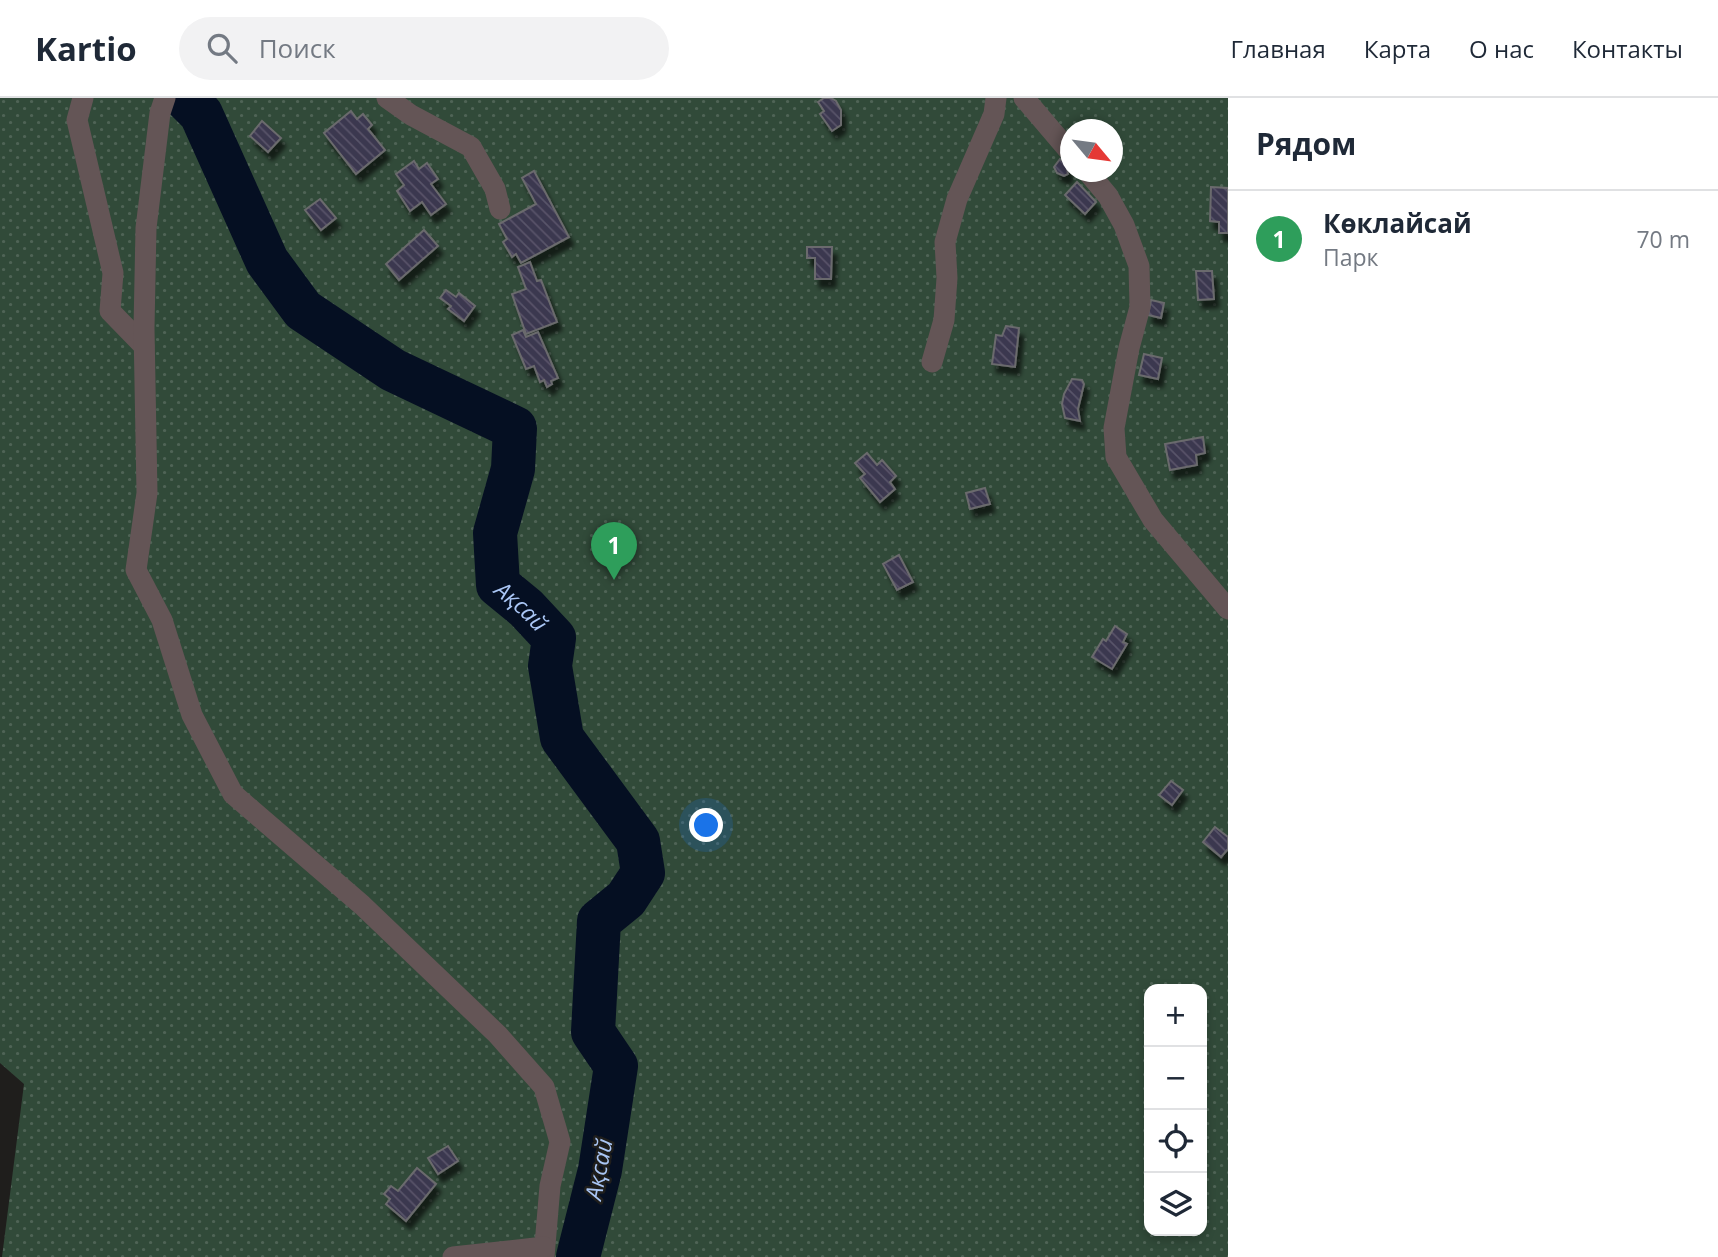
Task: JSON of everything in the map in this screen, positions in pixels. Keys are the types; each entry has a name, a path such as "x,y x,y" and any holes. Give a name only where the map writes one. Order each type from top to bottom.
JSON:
{"street":[{"path":"83,98 78,120 113,273 110,312 144,346"},
{"path":"387,98 411,115 471,147 495,190 500,209"},
{"path":"932,362 944,320 947,278 945,242 957,199 994,114 996,98"},
{"path":"1024,98 1060,140"},
{"path":"163,106 146,228 144,346 147,493 136,570 162,620 192,715 233,794 391,933 498,1035 544,1087 560,1142 550,1186 544,1252 453,1257"},
{"path":"1096,182 1108,196 1124,225 1139,266 1140,307 1129,348 1114,428 1116,457 1153,520 1228,609"}],"green space":[{"path":"0,98 1228,98 1228,1257 2,1257 24,1084 0,1063"}],"building":[{"path":"824,98 836,101 841,110 841,125 832,131 820,114 824,111 818,102"},
{"path":"351,111 357,119 363,114 372,125 368,129 385,150 356,174 324,133"},
{"path":"262,121 281,138 268,152 250,136"},
{"path":"1060,159 1060,174 1054,167"},
{"path":"414,161 419,169 427,163 438,179 431,184 446,204 431,215 422,202 410,211 397,191 404,185 396,174"},
{"path":"534,171 569,237 521,263 516,254 512,257 503,242 507,239 499,224 536,204 522,178"},
{"path":"1077,182 1096,202 1085,214 1065,195"},
{"path":"1211,187 1228,188 1228,233 1219,233 1219,222 1210,221"},
{"path":"320,199 336,218 321,230 305,210"},
{"path":"424,230 438,246 399,280 386,264"},
{"path":"807,247 832,247 831,279 815,279 815,258 807,258"},
{"path":"530,262 537,281 541,280 557,322 526,334 512,294 526,289 518,267"},
{"path":"1196,271 1212,271 1214,299 1198,300"},
{"path":"446,290 456,297 459,293 475,306 464,321 448,309 451,306 440,298"},
{"path":"1151,300 1164,303 1161,318 1148,315"},
{"path":"1006,326 1019,328 1015,367 992,364 996,335 1002,336"},
{"path":"523,330 526,337 538,332 558,378 551,381 552,384 547,387 544,380 540,382 534,366 526,369 512,335"},
{"path":"1144,354 1162,358 1158,379 1139,375"},
{"path":"1072,379 1082,380 1084,384 1078,409 1080,421 1065,418 1062,404"},
{"path":"1203,437 1205,453 1196,455 1197,465 1170,470 1165,444"},
{"path":"867,453 877,465 882,460 896,476 890,482 895,489 880,502 860,478 865,474 855,463"},
{"path":"985,488 990,504 970,509 966,493"},
{"path":"899,555 913,582 897,590 883,564"},
{"path":"1115,626 1127,634 1123,642 1127,644 1112,669 1092,657"},
{"path":"1171,781 1183,790 1172,805 1159,795"},
{"path":"1215,827 1228,837 1228,849 1221,857 1203,842"},
{"path":"448,1146 458,1161 438,1174 428,1158"},
{"path":"417,1168 436,1184 406,1221 386,1204 390,1199 384,1194 391,1186 398,1191"}],"waterway":[{"name":"Ақсай","path":"185,98 201,114 267,261 303,310 393,370 515,428 513,469 495,533 498,585 526,608 554,638 550,666 562,738 638,841 643,873 626,899 599,921 593,1032 616,1066 600,1170 578,1257"}],"place":[{"name":"Көклайсай","path":"614,580"}]}
